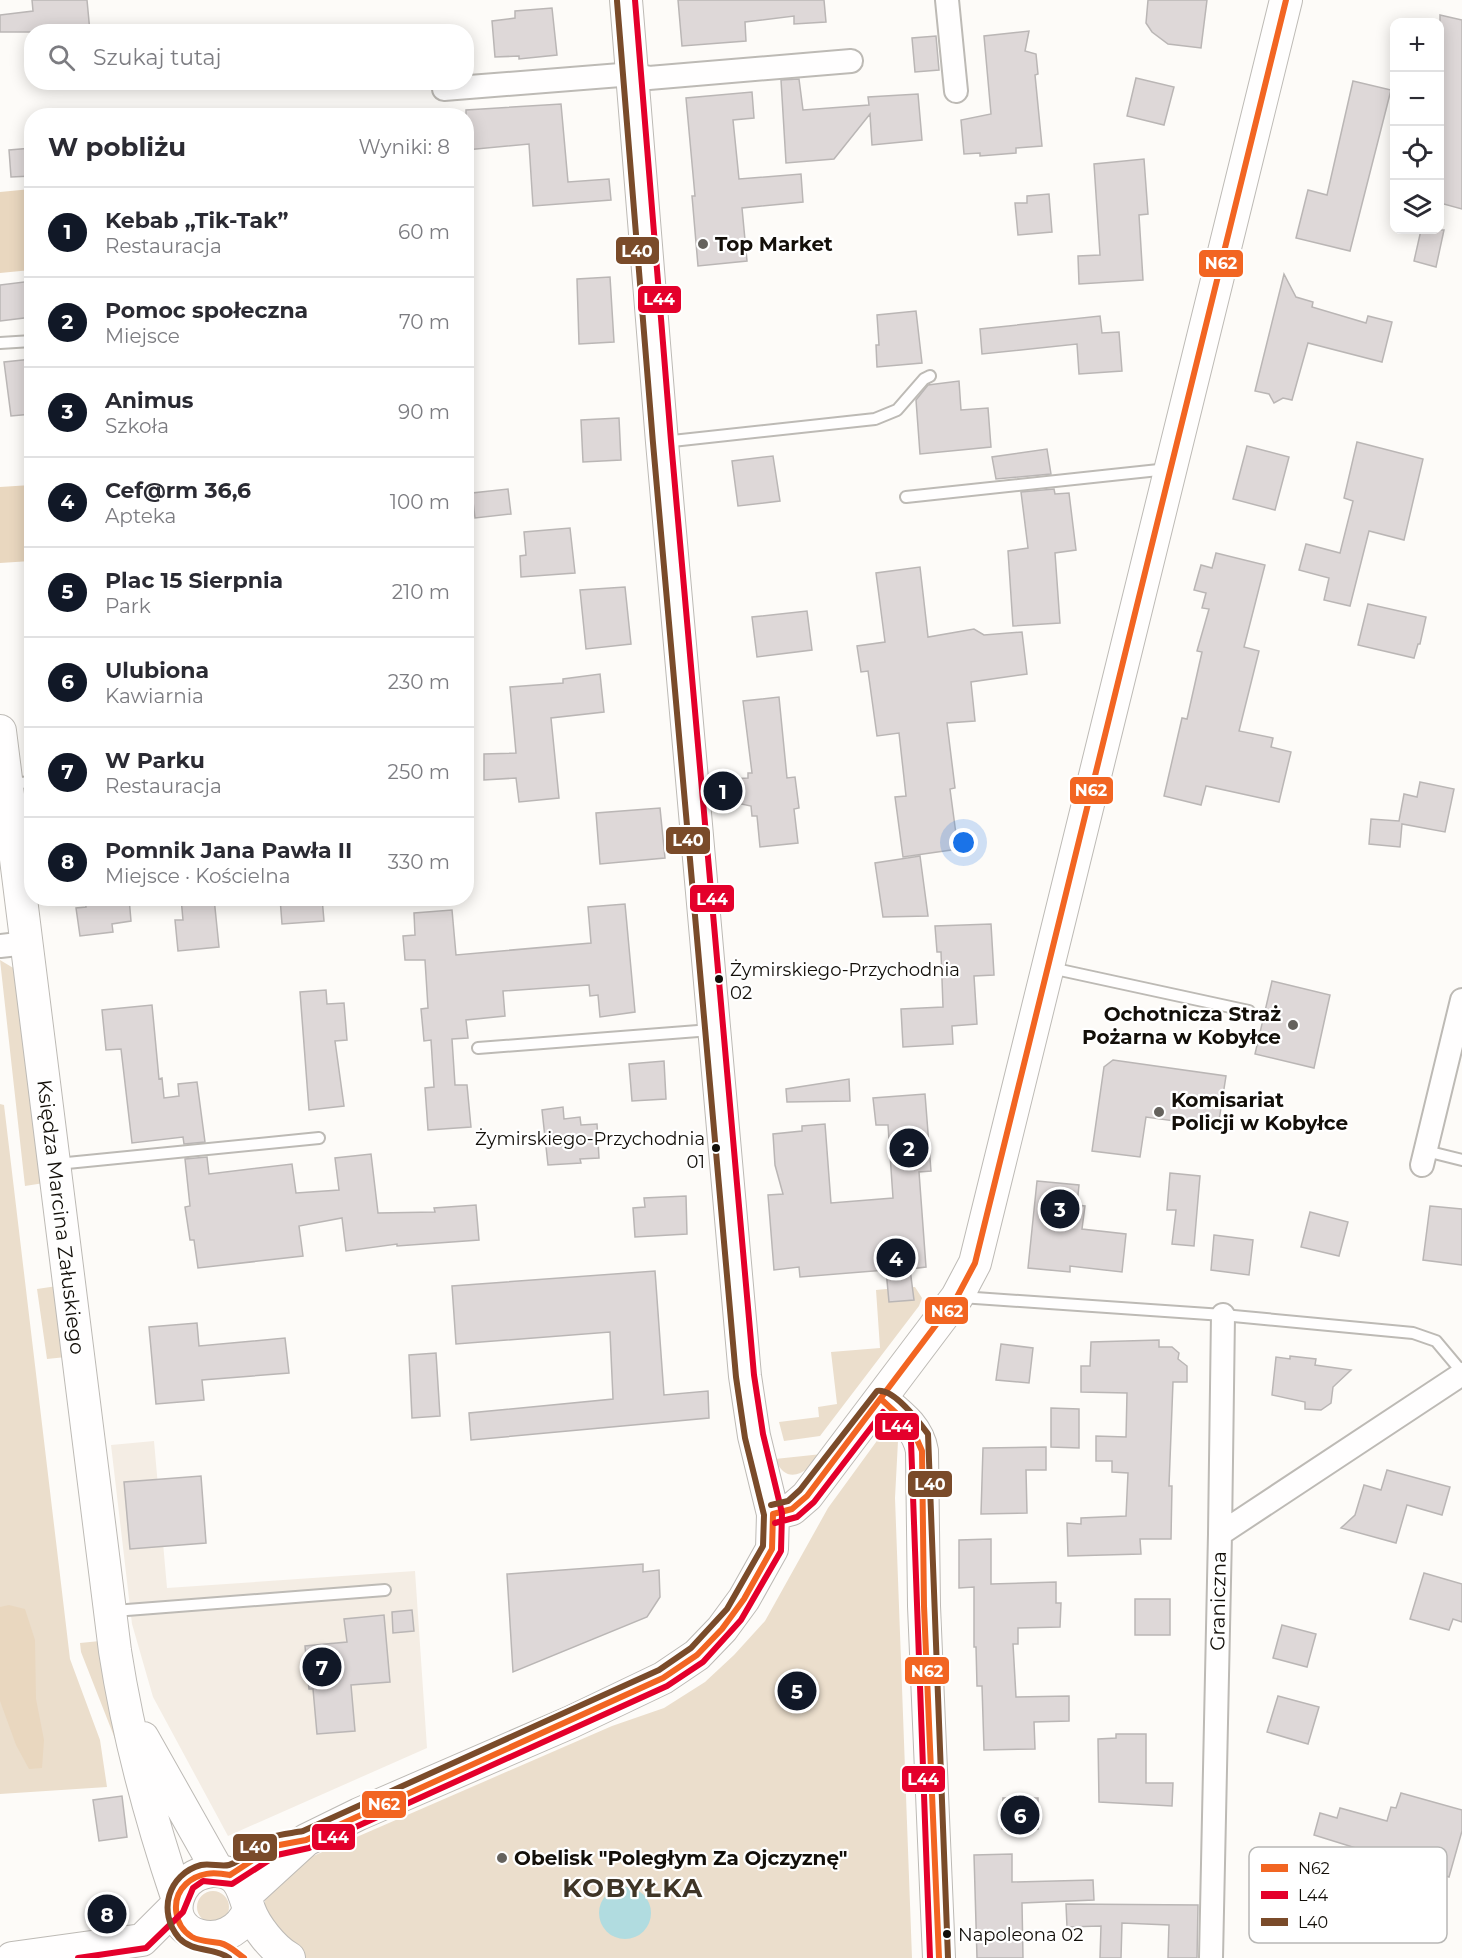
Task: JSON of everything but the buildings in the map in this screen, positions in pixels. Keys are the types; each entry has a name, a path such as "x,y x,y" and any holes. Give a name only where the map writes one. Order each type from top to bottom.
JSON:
{"street":[{"path":"236,1887 274,1846 306,1840 663,1678 698,1655 722,1629 744,1599 772,1549 773,1514 754,1436 745,1376 662,442 626,0"},
{"path":"947,0 956,91"},
{"path":"773,1514 792,1509 807,1496 957,1297 975,1263 1286,0"},
{"path":"474,87 633,74 649,78 850,61"},
{"name":"Księdza Marcina Załuskiego","path":"0,731 19,783 24,862 13,945 54,1164 123,1702 155,1831 177,1901"},
{"path":"1424,1158 1460,1013"},
{"path":"1220,1534 1223,1316"},
{"name":"Graniczna","path":"1211,1958 1220,1534 1462,1373"},
{"path":"881,1399 914,1428 920,1438 922,1452 923,1583 939,1958"},
{"name":"Księdza Marcina Załuskiego","path":"123,1702 264,1934 289,1958"},
{"path":"12,1958 142,1940 177,1901 186,1882 200,1872 236,1887"},
{"path":"176,1958 224,1948 235,1936 245,1924 236,1887"},
{"path":"177,1901 178,1919 185,1931 195,1940 224,1948"}],"lane":[{"path":"0,343 24,342"},
{"path":"662,442 876,419 897,410 924,379 930,376"},
{"path":"906,497 1171,469"},
{"path":"1048,968 1249,1011"},
{"path":"478,1048 715,1030"},
{"path":"54,1164 319,1138"},
{"path":"1424,1158 1462,1160"},
{"path":"957,1297 1223,1316 1426,1336 1449,1353 1462,1373"},
{"path":"110,1611 385,1590"}],"shaded area":[{"path":"24,190 24,271 0,273 0,192"},
{"path":"24,485 24,561 0,563 0,487"},
{"path":"0,960 15,969 44,1183 25,1186"},
{"path":"0,1104 4,1105 70,1659 100,1740 107,1787 0,1794"},
{"path":"57,1286 66,1357 47,1359 37,1289"},
{"path":"915,1287 922,1298 919,1306 820,1436 784,1441 779,1422 819,1417 818,1407 837,1404 831,1352 880,1348 876,1290"},
{"path":"884,1436 898,1441 895,1498 912,1958 302,1958 297,1954 265,1910 265,1889 290,1866 612,1726 664,1708 705,1682 765,1621 828,1508 879,1438"},
{"path":"154,1441 167,1588 415,1571 427,1748 228,1836 153,1697 132,1624 111,1445"},
{"path":"822,1454 805,1471 792,1475 780,1468 775,1459"},
{"path":"9,1605 25,1609 35,1640 36,1699 44,1740 42,1768 29,1769 16,1745 0,1701 0,1607"},
{"path":"100,1641 128,1772 81,1652 80,1643"},
{"path":"213,1891 224,1896 229,1907 224,1918 213,1923 202,1918 197,1907 202,1896"}],"water":[{"path":"625,1887 639,1891 647,1899 651,1913 647,1927 639,1935 625,1939 611,1935 603,1927 599,1913 603,1899 611,1891"}],"transit line":[{"name":"L44","path":"78,1958 146,1948 183,1912 193,1888 203,1881 232,1884 277,1855 309,1848 667,1686 703,1662 741,1620 781,1551 782,1513 763,1434 754,1375 671,441 635,0"},
{"name":"N62","path":"773,1514 792,1509 807,1496 957,1297 975,1263 1286,0"},
{"name":"L40","path":"229,1958 217,1952 185,1943 172,1928 169,1917 169,1895 174,1885 190,1870 201,1865 234,1863 271,1837 303,1831 659,1670 691,1648 727,1609 763,1546 764,1515 745,1438 736,1377 653,443 617,1"},
{"name":"L40","path":"771,1505 788,1501 800,1490 877,1391 884,1391 898,1400 928,1434 948,1958"},
{"name":"N62","path":"881,1399 912,1428 922,1451 924,1606 939,1958"},
{"name":"L44","path":"775,1523 797,1517 814,1502 883,1412 911,1441 930,1958"},
{"name":"N62","path":"230,1875 274,1846 306,1840 663,1678 697,1655 722,1629 744,1599 772,1549 773,1514"},
{"name":"N62","path":"230,1875 207,1874 191,1880 181,1890 176,1912 181,1926 192,1937 223,1944 244,1958"}],"place":[{"name":"Top Market","path":"703,244"},
{"name":"Kebab „Tik-Tak”","path":"723,791"},
{"name":"Żymirskiego-Przychodnia 02","path":"719,979"},
{"name":"Ochotnicza Straż Pożarna w Kobyłce","path":"1293,1025"},
{"name":"Komisariat Policji w Kobyłce","path":"1159,1112"},
{"name":"Żymirskiego-Przychodnia 01","path":"716,1148"},
{"name":"Pomoc społeczna","path":"909,1148"},
{"name":"Animus","path":"1060,1209"},
{"name":"Cef@rm 36,6","path":"896,1258"},
{"name":"W Parku","path":"322,1667"},
{"name":"Plac 15 Sierpnia","path":"797,1691"},
{"name":"Ulubiona","path":"1020,1815"},
{"name":"Obelisk \"Poległym Za Ojczyznę\"","path":"502,1858"},
{"name":"Pomnik Jana Pawła II","path":"107,1914"},
{"name":"Napoleona 02","path":"947,1934"}],"district":[{"name":"KOBYŁKA","path":"633,1888"}]}
